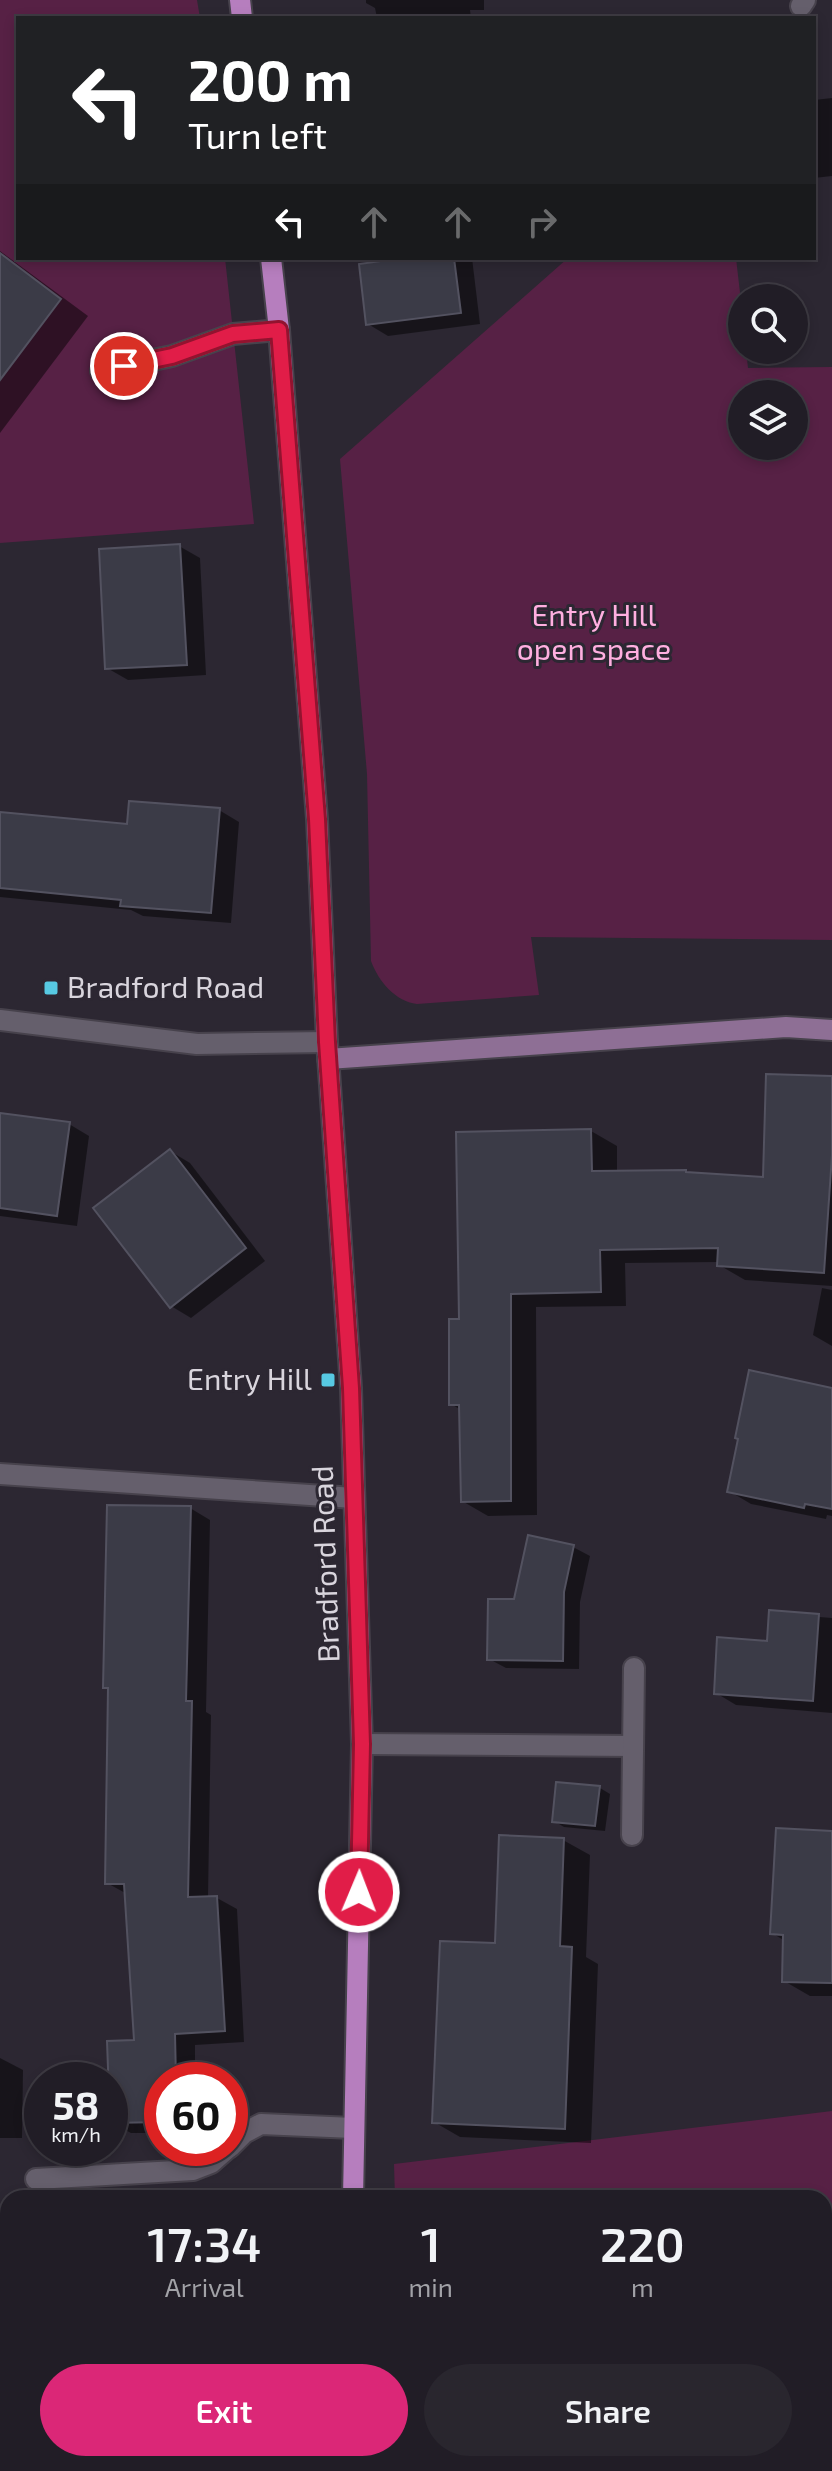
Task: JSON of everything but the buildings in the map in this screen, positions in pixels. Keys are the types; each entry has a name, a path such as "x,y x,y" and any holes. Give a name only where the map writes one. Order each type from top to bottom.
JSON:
{"main road":[{"name":"Bradford Road","path":"271,260 317,819 327,1051 351,1388 362,1744 353,2190"}],"street":[{"path":"101,371 172,356 233,334 279,330"},
{"path":"0,1020 197,1044 327,1051 786,1027 832,1030"},
{"path":"0,1474 354,1498"},
{"path":"632,1835 634,1668"},
{"path":"362,1744 633,1746"},
{"path":"248,2131 261,2124 353,2128"},
{"path":"36,2179 193,2170 203,2166"}],"green space":[{"path":"0,0 197,0 200,16 16,16 16,260 225,260 254,524 0,543"},
{"name":"Entry Hill open space","path":"566,260 736,260 739,284 728,284 728,364 748,364 748,368 832,367 832,940 531,937 539,995 417,1004 402,999 389,989 371,961 367,774 340,459"},
{"path":"832,2111 832,2190 395,2190 394,2164"}],"place":[{"name":"Bradford Road","path":"51,988"},
{"name":"Entry Hill","path":"328,1380"}],"route":[{"path":"124,366 172,356 233,334 279,330 317,819 327,1042 351,1388 362,1744 359,1892"}]}
